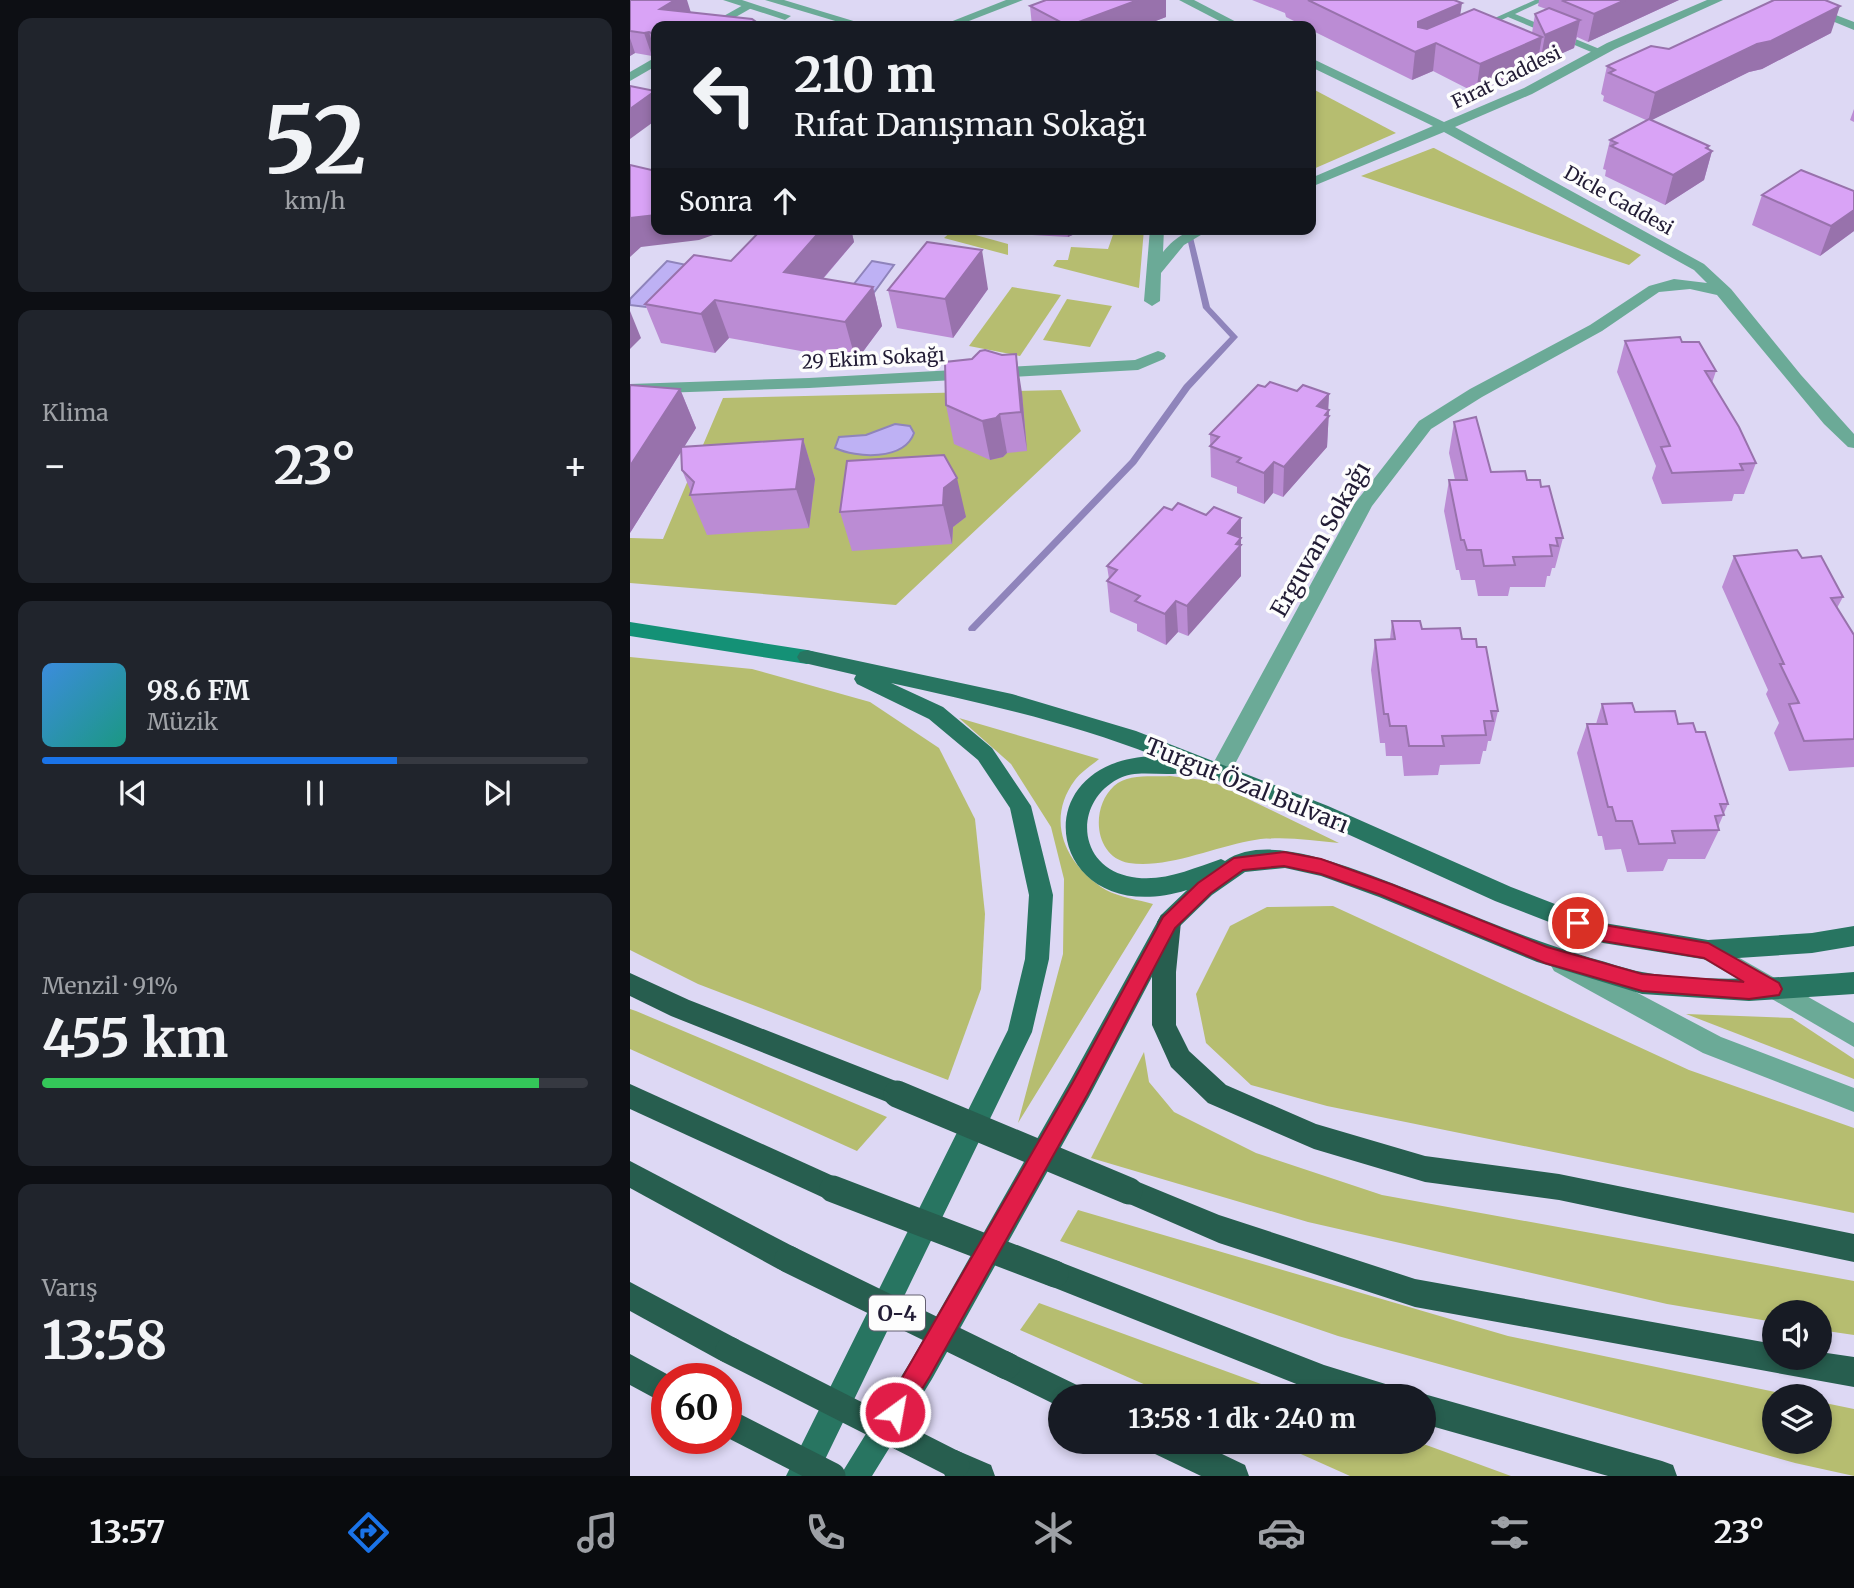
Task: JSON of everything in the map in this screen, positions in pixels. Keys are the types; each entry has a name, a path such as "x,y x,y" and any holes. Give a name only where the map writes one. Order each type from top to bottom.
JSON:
{"highway":[{"path":"1169,922 1164,972 1164,1026 1180,1059 1217,1094 1314,1136 1424,1170 1559,1187 1854,1248"},
{"path":"630,984 680,1007 1219,1228 1415,1293 1854,1372"},
{"path":"630,1096 833,1189 1338,1384"},
{"name":"O-4","path":"630,1174 788,1259 1048,1386"},
{"path":"630,1296 729,1350 968,1470"},
{"path":"630,1369 651,1381"},
{"path":"1436,1412 1662,1476"},
{"path":"742,1430 831,1476"},
{"path":"1189,1454 1234,1476"}],"main road":[{"name":"Turgut Özal Bulvarı","path":"630,629 807,657 1012,702 1129,737 1212,769 1503,894 1603,933 1708,950 1812,943 1854,936"},
{"path":"801,1476 1020,1032 1037,959 1041,895 1020,806 985,754 936,713 875,682 807,657"},
{"name":"Turgut Özal Bulvarı","path":"1212,769 1151,763 1112,772 1097,783 1077,813 1073,832 1079,851 1095,871 1109,879 1126,886 1150,888 1240,863 1284,859 1321,867 1387,890 1545,955 1642,983 1749,990 1854,983"},
{"path":"855,1476 922,1369 1080,1088 1169,922 1205,888 1240,863"}],"street":[{"path":"729,0 754,3 807,21"},
{"path":"771,0 846,21"},
{"path":"960,21 1017,0"},
{"path":"1185,0 1228,21"},
{"name":"Fırat Caddesi","path":"1316,181 1446,127 1528,90 1600,52 1717,0"},
{"path":"1787,0 1854,26"},
{"path":"721,21 754,3"},
{"path":"630,77 651,64"},
{"name":"Dicle Caddesi","path":"1316,64 1446,127 1699,267 1726,292 1793,377 1854,443"},
{"path":"1152,301 1156,235"},
{"path":"1152,275 1180,242 1193,235"},
{"name":"Erguvan Sokağı","path":"1212,769 1364,503 1425,425 1596,328 1654,289 1674,284 1690,284 1726,292"},
{"name":"29 Ekim Sokağı","path":"630,389 809,383 1138,365 1158,356"},
{"path":"1708,950 1854,1036"},
{"path":"1545,955 1712,1045 1854,1100"}],"lane":[{"path":"1470,30 1541,0"},
{"path":"1508,14 1600,52"}],"green space":[{"path":"1316,91 1396,133 1316,168"},
{"path":"1433,148 1641,255 1629,265 1361,176"},
{"path":"947,235 976,235 1008,244 1008,255 944,238"},
{"path":"1113,235 1143,235 1139,288 1053,266 1057,260 1068,260 1071,247 1108,249"},
{"path":"1012,287 1061,295 1020,356 969,346"},
{"path":"1067,299 1112,306 1090,347 1043,340"},
{"path":"1061,390 1081,431 896,605 630,583 630,538 663,539 723,398"},
{"path":"630,657 752,669 870,702 939,748 975,819 985,914 981,989 948,1080 698,984 630,950"},
{"path":"959,718 1099,759 1077,777 1066,796 1061,812 1064,842 1080,869 1106,890 1153,904 1018,1123 1063,954 1064,879 1051,827 1011,764"},
{"path":"1170,776 1211,781 1339,843 1272,838 1158,863 1129,863 1117,859 1109,852 1099,831 1101,806 1106,795 1126,779"},
{"path":"1333,906 1689,1070 1854,1128 1854,1213 1327,1106 1251,1085 1206,1043 1196,994 1230,926 1267,907"},
{"path":"630,1009 887,1117 857,1151 630,1049"},
{"path":"1686,1014 1792,1018 1854,1059 1854,1079"},
{"path":"1144,1052 1149,1082 1174,1112 1256,1153 1382,1195 1854,1281 1854,1335 1832,1332 1832,1300 1762,1300 1762,1320 1667,1304 1308,1222 1091,1158"},
{"path":"1078,1210 1508,1336 1762,1389 1762,1454 1338,1336 1060,1241"},
{"path":"1039,1303 1261,1384 1144,1384 1020,1330"},
{"path":"1832,1404 1854,1409 1854,1476 1763,1454 1832,1454"},
{"path":"1436,1449 1511,1476 1350,1476 1301,1454 1436,1454"}],"shaded area":[{"path":"667,261 687,265 646,307 630,305 630,299"},
{"path":"872,261 894,265 870,298 846,294"},
{"path":"895,424 910,426 914,433 909,442 890,453 855,454 835,448 839,437 866,435"}],"building":[{"path":"630,0 675,0 660,9 755,21 651,21 651,33 630,31"},
{"path":"1046,0 1138,0 1081,21 1058,21 1030,6"},
{"path":"1308,0 1454,0 1462,3 1418,22 1418,27 1427,29 1474,9 1542,37 1480,64 1436,43 1415,52"},
{"path":"1625,0 1594,14 1563,1"},
{"path":"1774,0 1825,0 1840,6 1771,41 1757,44 1655,93 1609,73 1615,70 1607,66 1651,46 1669,49"},
{"path":"1549,8 1580,20 1545,35 1535,14"},
{"path":"630,86 651,90 651,94 630,109"},
{"path":"1649,119 1709,146 1706,148 1712,151 1673,175 1611,146 1617,143 1610,140"},
{"path":"630,165 651,170 651,216 630,218"},
{"path":"1801,170 1854,191 1854,210 1831,226 1762,195"},
{"path":"756,235 817,235 784,272 873,287 845,322 715,300 701,314 645,304 694,255 731,261"},
{"path":"927,242 982,250 945,299 888,290"},
{"path":"1680,337 1682,342 1699,342 1716,371 1705,371 1739,427 1756,463 1740,464 1743,470 1672,473 1661,447 1670,446 1625,341"},
{"path":"985,350 1002,355 1016,354 1021,412 1000,414 996,418 982,421 946,405 945,362 972,359"},
{"path":"1270,382 1297,391 1303,385 1329,394 1317,406 1329,410 1325,415 1329,416 1284,467 1274,462 1264,473 1237,462 1241,458 1210,446 1219,437 1210,434 1258,385 1265,387"},
{"path":"630,385 680,389 630,466"},
{"path":"1476,417 1491,472 1525,471 1527,480 1540,480 1541,487 1549,486 1563,538 1556,538 1558,546 1550,545 1552,556 1513,557 1515,565 1484,566 1481,550 1467,550 1464,540 1461,540 1449,480 1467,480 1454,422"},
{"path":"803,439 796,489 690,495 694,482 682,470 681,447"},
{"path":"944,455 957,478 944,488 943,505 840,512 847,461"},
{"path":"1178,503 1206,515 1214,507 1241,518 1228,533 1241,538 1236,544 1241,545 1187,606 1176,601 1165,614 1135,601 1140,596 1107,581 1117,570 1107,566 1164,507 1172,510"},
{"path":"1797,550 1802,558 1821,556 1843,597 1831,598 1854,635 1854,739 1804,741 1789,704 1799,703 1734,556"},
{"path":"1392,621 1420,621 1422,629 1460,628 1462,639 1476,639 1477,647 1486,647 1498,711 1491,711 1493,721 1484,721 1486,735 1442,736 1444,746 1409,746 1406,726 1390,726 1388,714 1384,714 1375,640 1395,639"},
{"path":"1632,703 1635,712 1675,711 1678,724 1693,723 1696,732 1705,732 1728,804 1720,804 1724,815 1715,816 1719,830 1672,831 1675,843 1639,844 1632,821 1616,821 1612,807 1608,807 1587,724 1607,724 1602,704"}],"waterway":[{"path":"972,629 1133,462 1187,387 1234,337 1207,308 1189,235"}],"route":[{"path":"895,1412 922,1369 1080,1088 1169,922 1205,888 1240,863 1284,859 1321,867 1387,890 1545,955 1642,983 1773,989 1708,950 1603,933 1578,923"}]}
